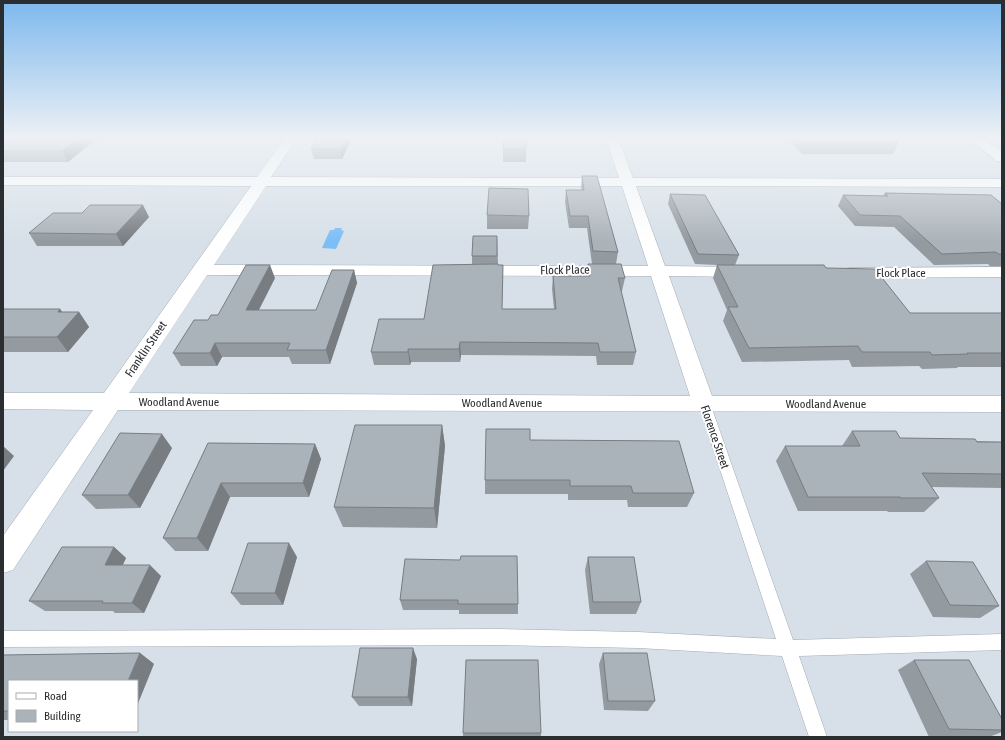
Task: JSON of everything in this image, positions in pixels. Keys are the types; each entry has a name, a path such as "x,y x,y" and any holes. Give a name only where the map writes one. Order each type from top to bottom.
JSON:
{"street":[{"name":"Franklin Street","path":"3,560 268,173"},
{"name":"Florence Street","path":"625,173 704,403"},
{"path":"3,181 1002,183"},
{"name":"Flock Place","path":"201,270 592,270 659,272 762,272"},
{"name":"Flock Place","path":"832,273 1002,272"},
{"name":"Woodland Avenue","path":"3,401 1002,404"}],"lane":[{"name":"Florence Street","path":"704,403 818,737"},
{"path":"3,639 498,637 638,640 787,648 1002,642"}],"water":[{"path":"335,228 342,228 341,230 344,231 336,249 322,248 330,230 334,230"}],"building":[{"path":"582,176 597,176 618,252 593,251 588,216 570,216 566,190 584,190"},
{"path":"489,188 528,189 529,216 487,215"},
{"path":"885,193 991,195 1002,204 1002,254 998,254 996,252 942,254 900,216 860,215 843,195 888,196"},
{"path":"670,194 705,195 739,255 698,254"},
{"path":"90,205 143,205 116,234 29,233 53,213 82,213"},
{"path":"473,236 497,236 497,256 472,256"},
{"path":"588,264 621,264 625,278 618,278 636,352 600,352 598,343 460,342 459,349 408,349 408,352 371,352 379,319 424,319 433,265 503,265 502,309 556,309 553,276 590,276"},
{"path":"246,265 270,265 246,310 316,310 332,270 354,270 326,350 287,350 290,343 215,343 210,353 173,353 194,320 208,320 211,315 218,315"},
{"path":"717,265 824,265 826,268 875,269 910,313 1002,313 1002,353 932,355 930,352 862,352 858,346 749,348 728,307 738,307"},
{"path":"3,309 60,309 58,312 79,312 57,337 3,337"},
{"path":"355,425 442,425 434,508 334,507"},
{"path":"486,429 530,429 530,440 679,441 694,493 633,493 631,486 570,486 570,480 485,480"},
{"path":"852,431 896,431 900,438 975,439 977,442 1002,442 1002,474 922,473 939,498 808,497 785,446 860,446"},
{"path":"120,433 162,434 128,495 82,495"},
{"path":"208,443 315,444 303,483 221,483 197,538 163,538"},
{"path":"248,543 289,543 275,593 231,593"},
{"path":"62,547 114,547 105,565 150,565 132,603 102,603 103,601 29,601"},
{"path":"461,556 517,556 518,604 458,604 458,600 400,600 405,559 460,560"},
{"path":"588,557 634,557 641,602 593,602"},
{"path":"926,561 973,562 999,606 950,605"},
{"path":"360,648 413,648 408,697 352,697"},
{"path":"140,653 128,680 8,680 8,711 3,711 3,655"},
{"path":"603,653 647,653 655,701 608,701"},
{"path":"466,660 538,660 541,733 463,733"},
{"path":"914,660 969,660 1002,719 1002,730 949,729"}]}
